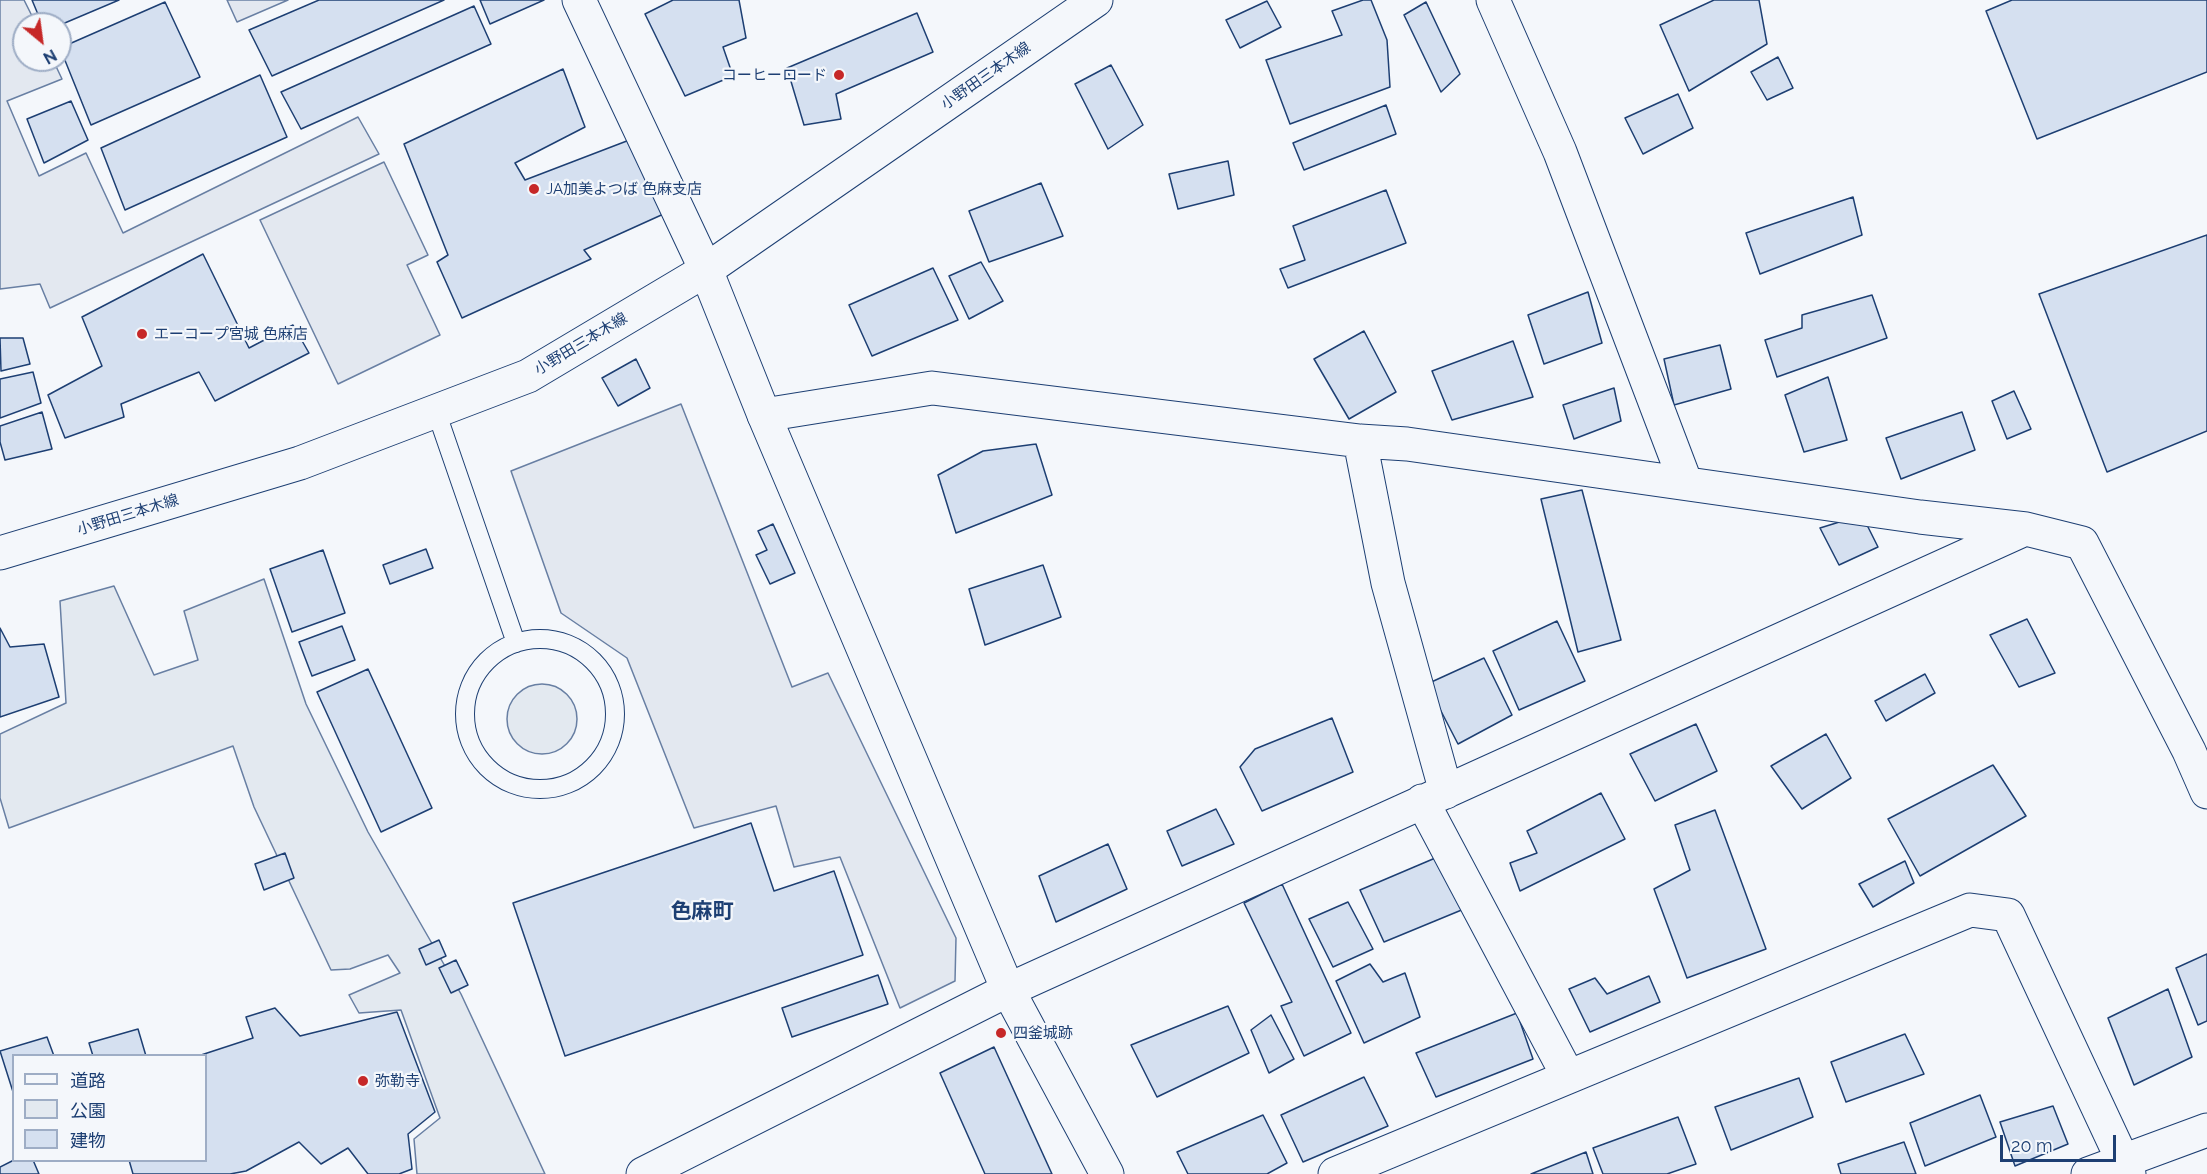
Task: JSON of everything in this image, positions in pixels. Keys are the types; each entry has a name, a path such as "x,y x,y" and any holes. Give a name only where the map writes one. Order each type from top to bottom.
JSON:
{"street":[{"path":"579,0 706,270 764,415 1008,990 1107,1174"},
{"name":"小野田三本木線","path":"0,553 300,463 528,376 706,270 1095,0"},
{"path":"1493,0 1560,152 1685,481"},
{"path":"764,415 932,388 1360,441 1407,444 1685,481 1920,517 2026,529 2082,543 2189,751 2207,792"},
{"path":"1360,441 1434,796 1568,1076"},
{"path":"643,1174 1008,990 2026,529"},
{"path":"1335,1174 1970,910 2008,915 2126,1167"},
{"path":"2088,1174 2126,1167 2207,1130"}],"lane":[{"path":"436,411 516,643"},
{"path":"539,639 562,642 583,652 600,668 611,689 616,712 612,735 603,757 584,775 561,787 535,790 510,784 488,770 472,749 464,724 466,699 475,674 492,655 516,643 539,639"}],"green space":[{"path":"264,579 306,704 368,832 461,994 545,1174 417,1174 414,1139 440,1118 401,1010 359,1013 349,995 400,973 388,955 350,969 331,970 254,807 233,746 9,828 0,798 0,734 66,703 60,601 114,586 154,675 198,660 184,611"},
{"path":"542,684 555,687 567,694 574,706 577,719 574,732 567,744 555,751 542,754 529,751 517,744 510,732 507,719 510,706 517,694 529,687"}],"shaded area":[{"path":"0,0 24,0 30,12 12,12 12,72 59,72 62,79 7,101 39,176 86,153 123,233 358,117 379,154 50,308 40,284 0,289"},
{"path":"227,0 288,0 237,22"},
{"path":"384,162 428,255 407,265 440,335 338,384 260,220"},
{"path":"681,404 792,687 828,673 956,938 955,981 900,1008 840,857 794,867 776,806 694,828 627,658 561,613 511,471"}],"building":[{"path":"32,0 119,0 72,20 72,12 37,12"},
{"path":"319,0 444,0 272,76 249,30"},
{"path":"480,0 544,0 490,24"},
{"path":"673,0 739,0 746,38 723,47 733,76 685,96 645,14"},
{"path":"1363,0 1371,0 1387,40 1390,87 1290,124 1266,60 1342,35 1332,11"},
{"path":"1714,0 1759,0 1767,44 1689,91 1660,25"},
{"path":"2012,0 2207,0 2207,72 2037,139 1986,11"},
{"path":"1267,1 1281,27 1240,48 1226,20"},
{"path":"165,2 200,77 91,125 70,72 72,72 72,43"},
{"path":"1426,2 1460,74 1441,92 1404,15"},
{"path":"474,6 491,44 301,129 281,92"},
{"path":"917,13 933,52 836,94 841,119 804,125 787,68"},
{"path":"1778,57 1793,88 1767,100 1751,72"},
{"path":"1111,65 1143,125 1108,149 1075,84"},
{"path":"563,69 585,127 515,163 525,180 632,139 668,212 584,250 591,259 462,318 437,262 448,255 404,144"},
{"path":"260,75 287,137 125,210 101,148"},
{"path":"1678,94 1693,128 1643,154 1625,118"},
{"path":"71,101 88,140 44,163 27,119"},
{"path":"1386,105 1396,134 1304,170 1293,143"},
{"path":"1228,161 1234,195 1178,209 1169,174"},
{"path":"1041,183 1063,236 989,262 969,211"},
{"path":"1386,190 1406,243 1288,288 1280,269 1305,260 1293,226"},
{"path":"1853,197 1862,235 1760,274 1746,233"},
{"path":"2207,235 2207,431 2107,472 2039,294"},
{"path":"203,254 249,348 293,325 309,353 215,401 199,372 121,404 124,417 65,438 48,395 102,366 82,317"},
{"path":"981,262 1003,301 969,319 949,276"},
{"path":"933,268 958,320 872,356 849,305"},
{"path":"1588,292 1602,343 1544,364 1528,315"},
{"path":"1872,295 1887,338 1777,377 1765,340 1802,328 1802,315"},
{"path":"1364,331 1396,392 1349,419 1314,359"},
{"path":"0,338 23,338 30,364 1,371"},
{"path":"1513,341 1533,397 1452,420 1432,371"},
{"path":"1720,345 1731,389 1674,405 1664,359"},
{"path":"636,359 650,388 618,406 602,378"},
{"path":"33,372 41,403 0,418 0,379"},
{"path":"1828,377 1847,440 1804,452 1785,395"},
{"path":"1614,388 1621,421 1574,439 1563,405"},
{"path":"2014,391 2031,429 2007,439 1992,401"},
{"path":"42,412 52,449 5,460 0,442 0,426"},
{"path":"1962,412 1975,450 1901,479 1886,438"},
{"path":"1036,444 1052,495 956,533 938,475 983,451"},
{"path":"1582,490 1621,640 1578,652 1541,499"},
{"path":"1862,515 1878,547 1839,565 1820,528"},
{"path":"773,524 795,573 770,584 756,555 767,550 758,531"},
{"path":"426,549 433,568 390,584 383,565"},
{"path":"323,550 345,613 292,632 270,569"},
{"path":"1043,565 1061,617 985,645 969,589"},
{"path":"2027,619 2055,673 2019,687 1990,635"},
{"path":"1557,621 1585,681 1519,710 1493,651"},
{"path":"342,626 355,660 312,676 299,642"},
{"path":"0,628 10,647 44,644 59,697 0,717"},
{"path":"1484,658 1512,715 1458,744 1427,684"},
{"path":"368,669 432,808 381,832 317,692"},
{"path":"1925,674 1935,693 1886,721 1875,701"},
{"path":"1332,718 1353,772 1262,811 1240,767 1255,749"},
{"path":"1696,724 1717,771 1655,801 1630,754"},
{"path":"1826,734 1851,778 1802,809 1771,766"},
{"path":"1993,765 2026,816 1920,876 1888,819"},
{"path":"1601,793 1625,839 1520,891 1510,863 1537,853 1527,831"},
{"path":"1216,809 1234,844 1182,866 1167,831"},
{"path":"1715,810 1766,949 1687,978 1654,889 1690,870 1675,825"},
{"path":"751,823 774,891 834,871 863,955 565,1056 513,903"},
{"path":"1108,844 1127,889 1056,922 1039,876"},
{"path":"285,853 294,878 264,890 255,864"},
{"path":"1440,856 1464,909 1384,942 1360,890"},
{"path":"1905,861 1914,883 1873,907 1859,884"},
{"path":"1282,884 1351,1033 1304,1056 1281,1006 1292,1002 1244,903"},
{"path":"1348,902 1373,949 1333,967 1309,919"},
{"path":"439,940 446,956 426,965 419,949"},
{"path":"2207,954 2207,1021 2198,1025 2176,968"},
{"path":"456,960 468,985 451,993 439,968"},
{"path":"1370,964 1383,982 1405,973 1420,1017 1364,1043 1336,981"},
{"path":"878,975 888,1004 792,1037 782,1008"},
{"path":"1649,976 1660,1002 1590,1032 1569,989 1595,978 1607,994"},
{"path":"2168,989 2192,1057 2134,1085 2108,1018"},
{"path":"1228,1006 1249,1053 1157,1097 1131,1045"},
{"path":"275,1008 300,1036 397,1012 435,1112 408,1134 412,1169 399,1174 368,1174 348,1148 321,1164 299,1142 246,1171 230,1174 133,1174 130,1162 207,1162 207,1054 204,1054 253,1038 246,1017"},
{"path":"1517,1013 1533,1059 1436,1097 1416,1053"},
{"path":"1271,1015 1294,1059 1269,1073 1251,1030"},
{"path":"138,1029 145,1054 92,1054 89,1043"},
{"path":"1905,1034 1924,1074 1846,1102 1831,1062"},
{"path":"47,1037 53,1054 12,1054 12,1089 0,1051"},
{"path":"994,1047 1052,1174 985,1174 940,1073"},
{"path":"1364,1077 1388,1126 1303,1162 1281,1115"},
{"path":"1799,1078 1813,1117 1731,1150 1715,1107"},
{"path":"1980,1095 1996,1137 1925,1166 1910,1123"},
{"path":"2053,1106 2068,1144 2015,1166 2000,1122"},
{"path":"1263,1115 1287,1163 1267,1174 1188,1174 1177,1152"},
{"path":"1678,1117 1696,1164 1667,1174 1603,1174 1593,1148"},
{"path":"1904,1142 1916,1174 1841,1174 1838,1164"},
{"path":"1586,1152 1593,1174 1531,1174"},
{"path":"12,1161 34,1162 39,1174 0,1174 0,1167"}],"place":[{"name":"コーヒーロード","path":"839,75"},
{"name":"JA加美よつば 色麻支店","path":"534,189"},
{"name":"エーコープ宮城 色麻店","path":"142,334"},
{"name":"四釜城跡","path":"1001,1033"},
{"name":"弥勒寺","path":"363,1081"}],"district":[{"name":"色麻町","path":"702,912"}]}
